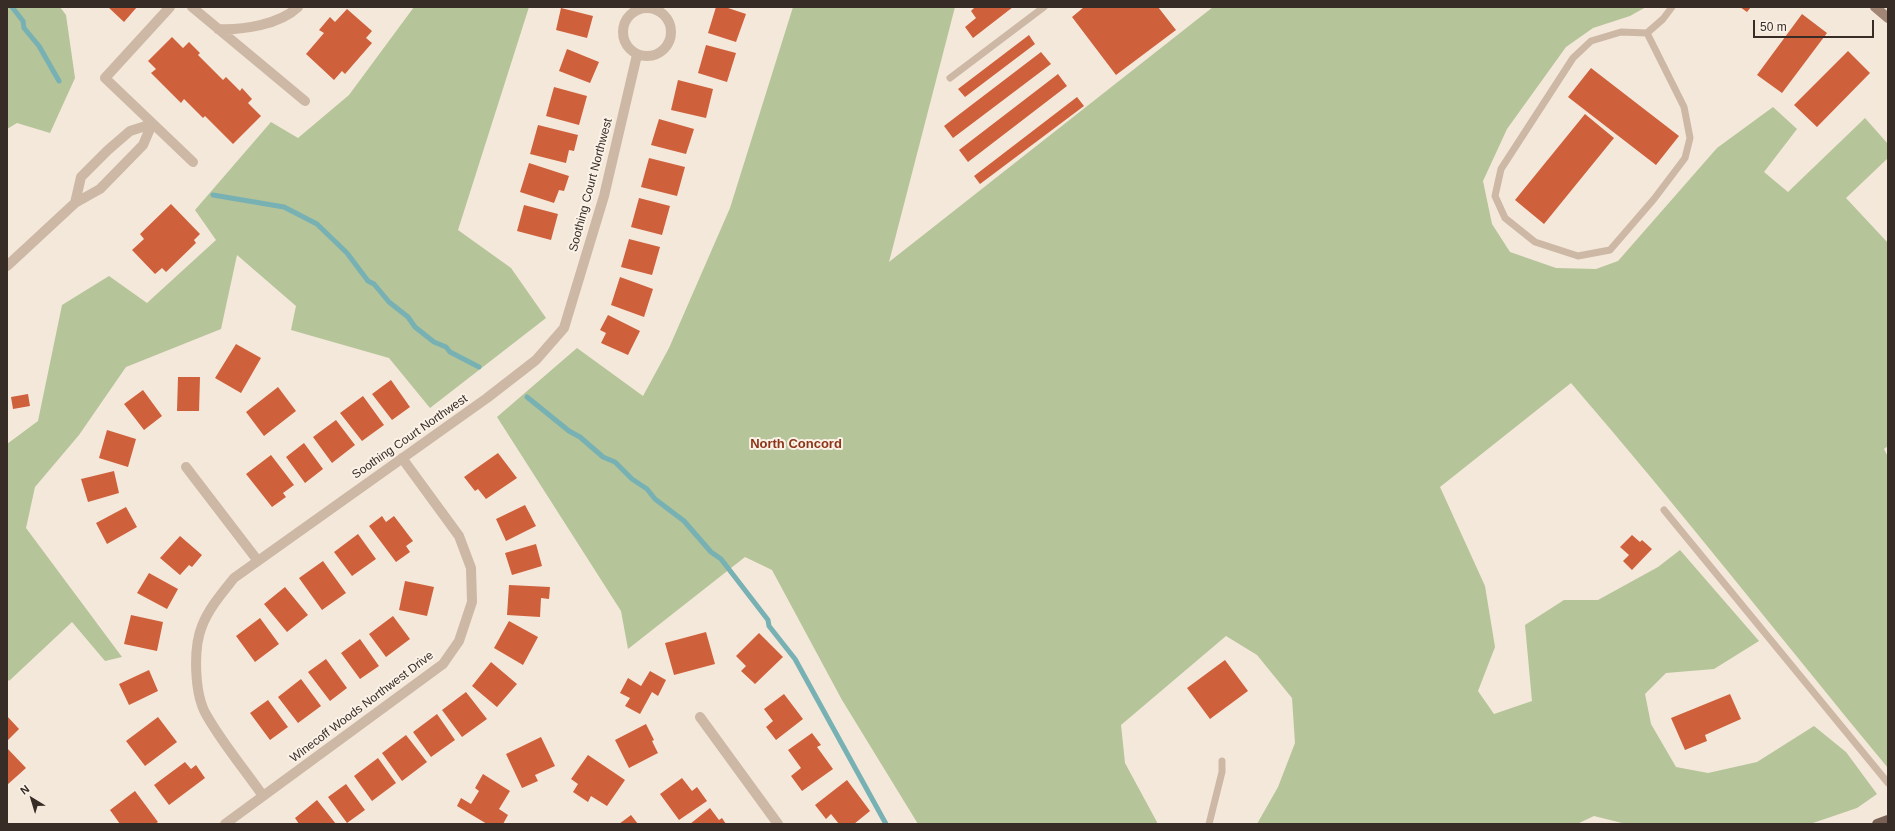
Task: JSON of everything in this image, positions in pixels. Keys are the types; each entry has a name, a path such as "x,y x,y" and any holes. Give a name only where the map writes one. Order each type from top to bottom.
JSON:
{"main road":[{"path":"1877,824 1888,820"}],"street":[{"path":"170,7 105,78 193,162"},
{"path":"192,7 305,101"},
{"path":"218,29 230,30 270,22 291,14 298,7"},
{"path":"645,7 658,8 668,17 672,29 670,42 662,52 650,57 637,55 627,47 622,35 625,22 632,12 638,9 645,7"},
{"path":"1875,7 1888,18"},
{"name":"Soothing Court Northwest","path":"263,796 206,715 197,687 196,659 201,627 215,602 234,578 487,398 536,360 564,328 604,196 637,55"},
{"path":"75,203 81,177 130,131 152,124"},
{"path":"7,266 75,203 100,189 143,145 152,124"},
{"name":"Winecoff Woods Northwest Drive","path":"226,824 443,664 459,641 472,602 471,568 459,536 402,458"},
{"path":"186,467 258,561"},
{"path":"700,716 778,824"}],"lane":[{"path":"950,78 1044,7"},
{"path":"1647,33 1684,107 1690,138 1685,158 1654,199 1610,250 1578,256 1535,242 1505,218 1495,196 1501,169 1577,53 1590,41 1621,32 1647,33 1663,19 1672,7"},
{"path":"1664,510 1888,783"},
{"path":"1209,824 1222,772 1222,761"}],"green space":[{"path":"7,7 60,7 66,15 75,78 50,133 17,123 7,129"},
{"path":"414,7 529,7 458,230 511,268 546,318 430,408 389,358 291,330 296,306 237,255 221,329 126,367 79,435 35,487 26,528 122,657 105,661 72,622 9,681 7,678 7,444 38,421 62,305 109,276 147,303 216,240 195,210 271,122 298,138 349,95"},
{"path":"793,7 955,7 889,262 1213,7 1646,7 1630,16 1593,28 1566,47 1507,129 1483,181 1492,224 1510,252 1556,268 1596,269 1618,261 1717,148 1773,107 1797,129 1764,172 1788,192 1865,118 1888,144 1888,158 1846,198 1888,243 1888,446 1884,449 1888,457 1888,768 1612,430 1571,383 1440,487 1485,586 1495,647 1478,691 1494,714 1532,701 1525,625 1564,600 1598,600 1658,567 1680,550 1759,641 1714,669 1666,673 1645,694 1651,724 1676,767 1708,773 1757,762 1814,726 1846,752 1877,794 1857,808 1810,824 1626,824 1594,816 1577,824 1257,824 1278,787 1295,743 1292,698 1257,655 1226,636 1121,725 1125,763 1158,824 918,824 842,700 772,570 745,557 628,649 621,611 497,417 577,348 643,396 669,348 730,208"}],"building":[{"path":"108,7 137,7 124,22"},
{"path":"716,7 725,7 746,14 736,42 708,33"},
{"path":"975,7 1013,7 973,38 965,27 976,18 971,11"},
{"path":"1084,7 1158,7 1176,30 1116,75 1072,17"},
{"path":"1740,7 1751,7 1747,12"},
{"path":"561,8 593,16 587,38 556,30"},
{"path":"347,9 372,31 366,38 372,43 345,74 342,71 334,80 306,54 324,33 319,30 330,17 335,22"},
{"path":"1802,14 1827,33 1782,93 1757,75"},
{"path":"1029,35 1035,44 965,97 958,89"},
{"path":"172,37 183,48 189,42 200,53 198,55 223,80 226,77 240,91 242,88 252,99 248,103 261,116 233,144 205,116 203,118 184,99 181,103 151,73 156,69 148,61"},
{"path":"706,45 736,53 727,82 698,73"},
{"path":"567,49 599,62 590,83 559,71"},
{"path":"1848,51 1870,73 1817,127 1794,105"},
{"path":"1041,52 1051,64 953,138 944,126"},
{"path":"1591,68 1679,136 1656,165 1568,97"},
{"path":"1058,74 1067,86 968,162 959,150"},
{"path":"678,80 713,89 706,118 671,110"},
{"path":"554,87 587,96 579,125 546,116"},
{"path":"1077,97 1084,106 980,184 974,176"},
{"path":"1585,114 1614,138 1544,224 1515,200"},
{"path":"659,119 694,129 686,154 651,145"},
{"path":"538,125 578,135 574,151 569,150 566,163 530,154"},
{"path":"649,158 685,167 677,196 641,187"},
{"path":"529,163 569,176 564,191 559,190 554,203 520,192"},
{"path":"639,198 670,206 662,235 631,227"},
{"path":"171,204 200,234 194,240 196,243 166,272 162,268 155,274 132,250 144,239 140,234"},
{"path":"524,205 558,214 551,240 517,231"},
{"path":"629,239 660,247 652,275 621,267"},
{"path":"620,277 653,289 644,317 611,305"},
{"path":"608,315 640,331 628,355 601,343 606,333 600,330"},
{"path":"236,344 261,358 241,393 215,378"},
{"path":"178,377 200,377 199,411 177,411"},
{"path":"391,380 410,407 392,420 372,394"},
{"path":"278,387 296,411 264,436 246,412"},
{"path":"143,390 162,416 144,430 124,404"},
{"path":"28,394 30,406 13,409 11,397"},
{"path":"363,396 384,425 362,441 340,413"},
{"path":"336,420 355,445 332,463 313,437"},
{"path":"107,430 136,439 128,467 99,458"},
{"path":"304,443 323,469 305,483 286,457"},
{"path":"498,453 517,478 486,499 478,489 475,491 464,477"},
{"path":"271,455 294,485 283,493 286,497 272,507 246,474"},
{"path":"114,471 119,493 88,502 81,479"},
{"path":"525,505 536,526 506,541 496,519"},
{"path":"126,507 137,527 107,544 96,523"},
{"path":"382,516 386,522 394,516 413,541 406,546 410,552 396,562 369,526"},
{"path":"358,534 376,559 352,576 334,552"},
{"path":"1632,535 1640,542 1642,540 1652,549 1632,570 1623,561 1629,555 1620,547"},
{"path":"180,536 202,555 192,567 189,565 180,575 160,558"},
{"path":"536,544 542,566 512,575 505,553"},
{"path":"323,561 346,593 322,610 299,578"},
{"path":"149,573 178,589 167,609 137,593"},
{"path":"405,581 434,587 427,616 399,610"},
{"path":"509,585 550,587 549,599 541,598 540,617 507,615"},
{"path":"285,587 308,615 287,632 264,604"},
{"path":"131,615 163,622 157,651 124,644"},
{"path":"393,616 410,639 386,657 369,634"},
{"path":"260,618 279,644 255,662 236,636"},
{"path":"509,621 538,637 523,665 494,648"},
{"path":"706,632 715,664 674,675 665,643"},
{"path":"759,633 783,657 755,684 741,671 746,666 736,656"},
{"path":"360,639 379,666 360,679 341,653"},
{"path":"326,659 347,688 330,701 308,672"},
{"path":"1225,660 1248,691 1210,719 1187,688"},
{"path":"491,662 517,684 497,707 472,686"},
{"path":"149,670 158,691 129,705 119,684"},
{"path":"650,671 666,680 658,696 652,692 640,714 625,706 630,698 620,693 628,678 641,686"},
{"path":"301,679 321,706 298,723 278,697"},
{"path":"466,692 487,719 462,737 442,710"},
{"path":"784,694 803,719 776,740 766,727 773,721 764,709"},
{"path":"1730,694 1741,719 1705,735 1707,741 1685,750 1671,718"},
{"path":"268,700 288,727 270,740 250,713"},
{"path":"437,714 455,740 431,757 413,732"},
{"path":"7,716 19,729 7,741"},
{"path":"158,717 177,742 145,766 126,741"},
{"path":"646,724 654,740 652,741 658,753 629,768 615,740"},
{"path":"812,733 821,745 817,747 833,769 802,791 791,776 801,768 788,750"},
{"path":"406,735 427,762 402,781 382,753"},
{"path":"541,737 555,766 535,775 538,781 522,788 506,754"},
{"path":"7,748 26,768 7,785"},
{"path":"588,755 625,780 607,806 591,796 588,802 573,792 578,784 571,779"},
{"path":"378,758 396,783 372,801 354,776"},
{"path":"185,762 191,769 196,765 205,778 169,805 154,785"},
{"path":"483,774 510,791 499,809 508,815 503,824 487,824 457,806 461,798 471,804 479,791 475,788"},
{"path":"682,778 692,791 697,787 707,801 679,820 660,794"},
{"path":"847,780 870,811 854,824 839,824 831,814 826,819 815,805"},
{"path":"346,784 365,810 347,823 328,797"},
{"path":"135,791 158,822 155,824 120,824 110,810"},
{"path":"317,800 336,824 299,824 295,818"},
{"path":"710,808 719,820 722,818 726,824 690,824"},
{"path":"631,815 638,824 619,824"}],"waterway":[{"path":"12,7 23,21 24,28 39,46 59,81"},
{"path":"213,195 284,207 317,224 347,253 368,281 374,284 389,302 408,317 415,327 434,342 446,347 450,352 479,367"},
{"path":"527,397 569,431 580,437 603,457 615,462 632,479 647,489 655,499 684,521 711,552 721,559 768,620 769,626 795,659 886,824"}],"district":[{"name":"North Concord","path":"796,444"}]}
